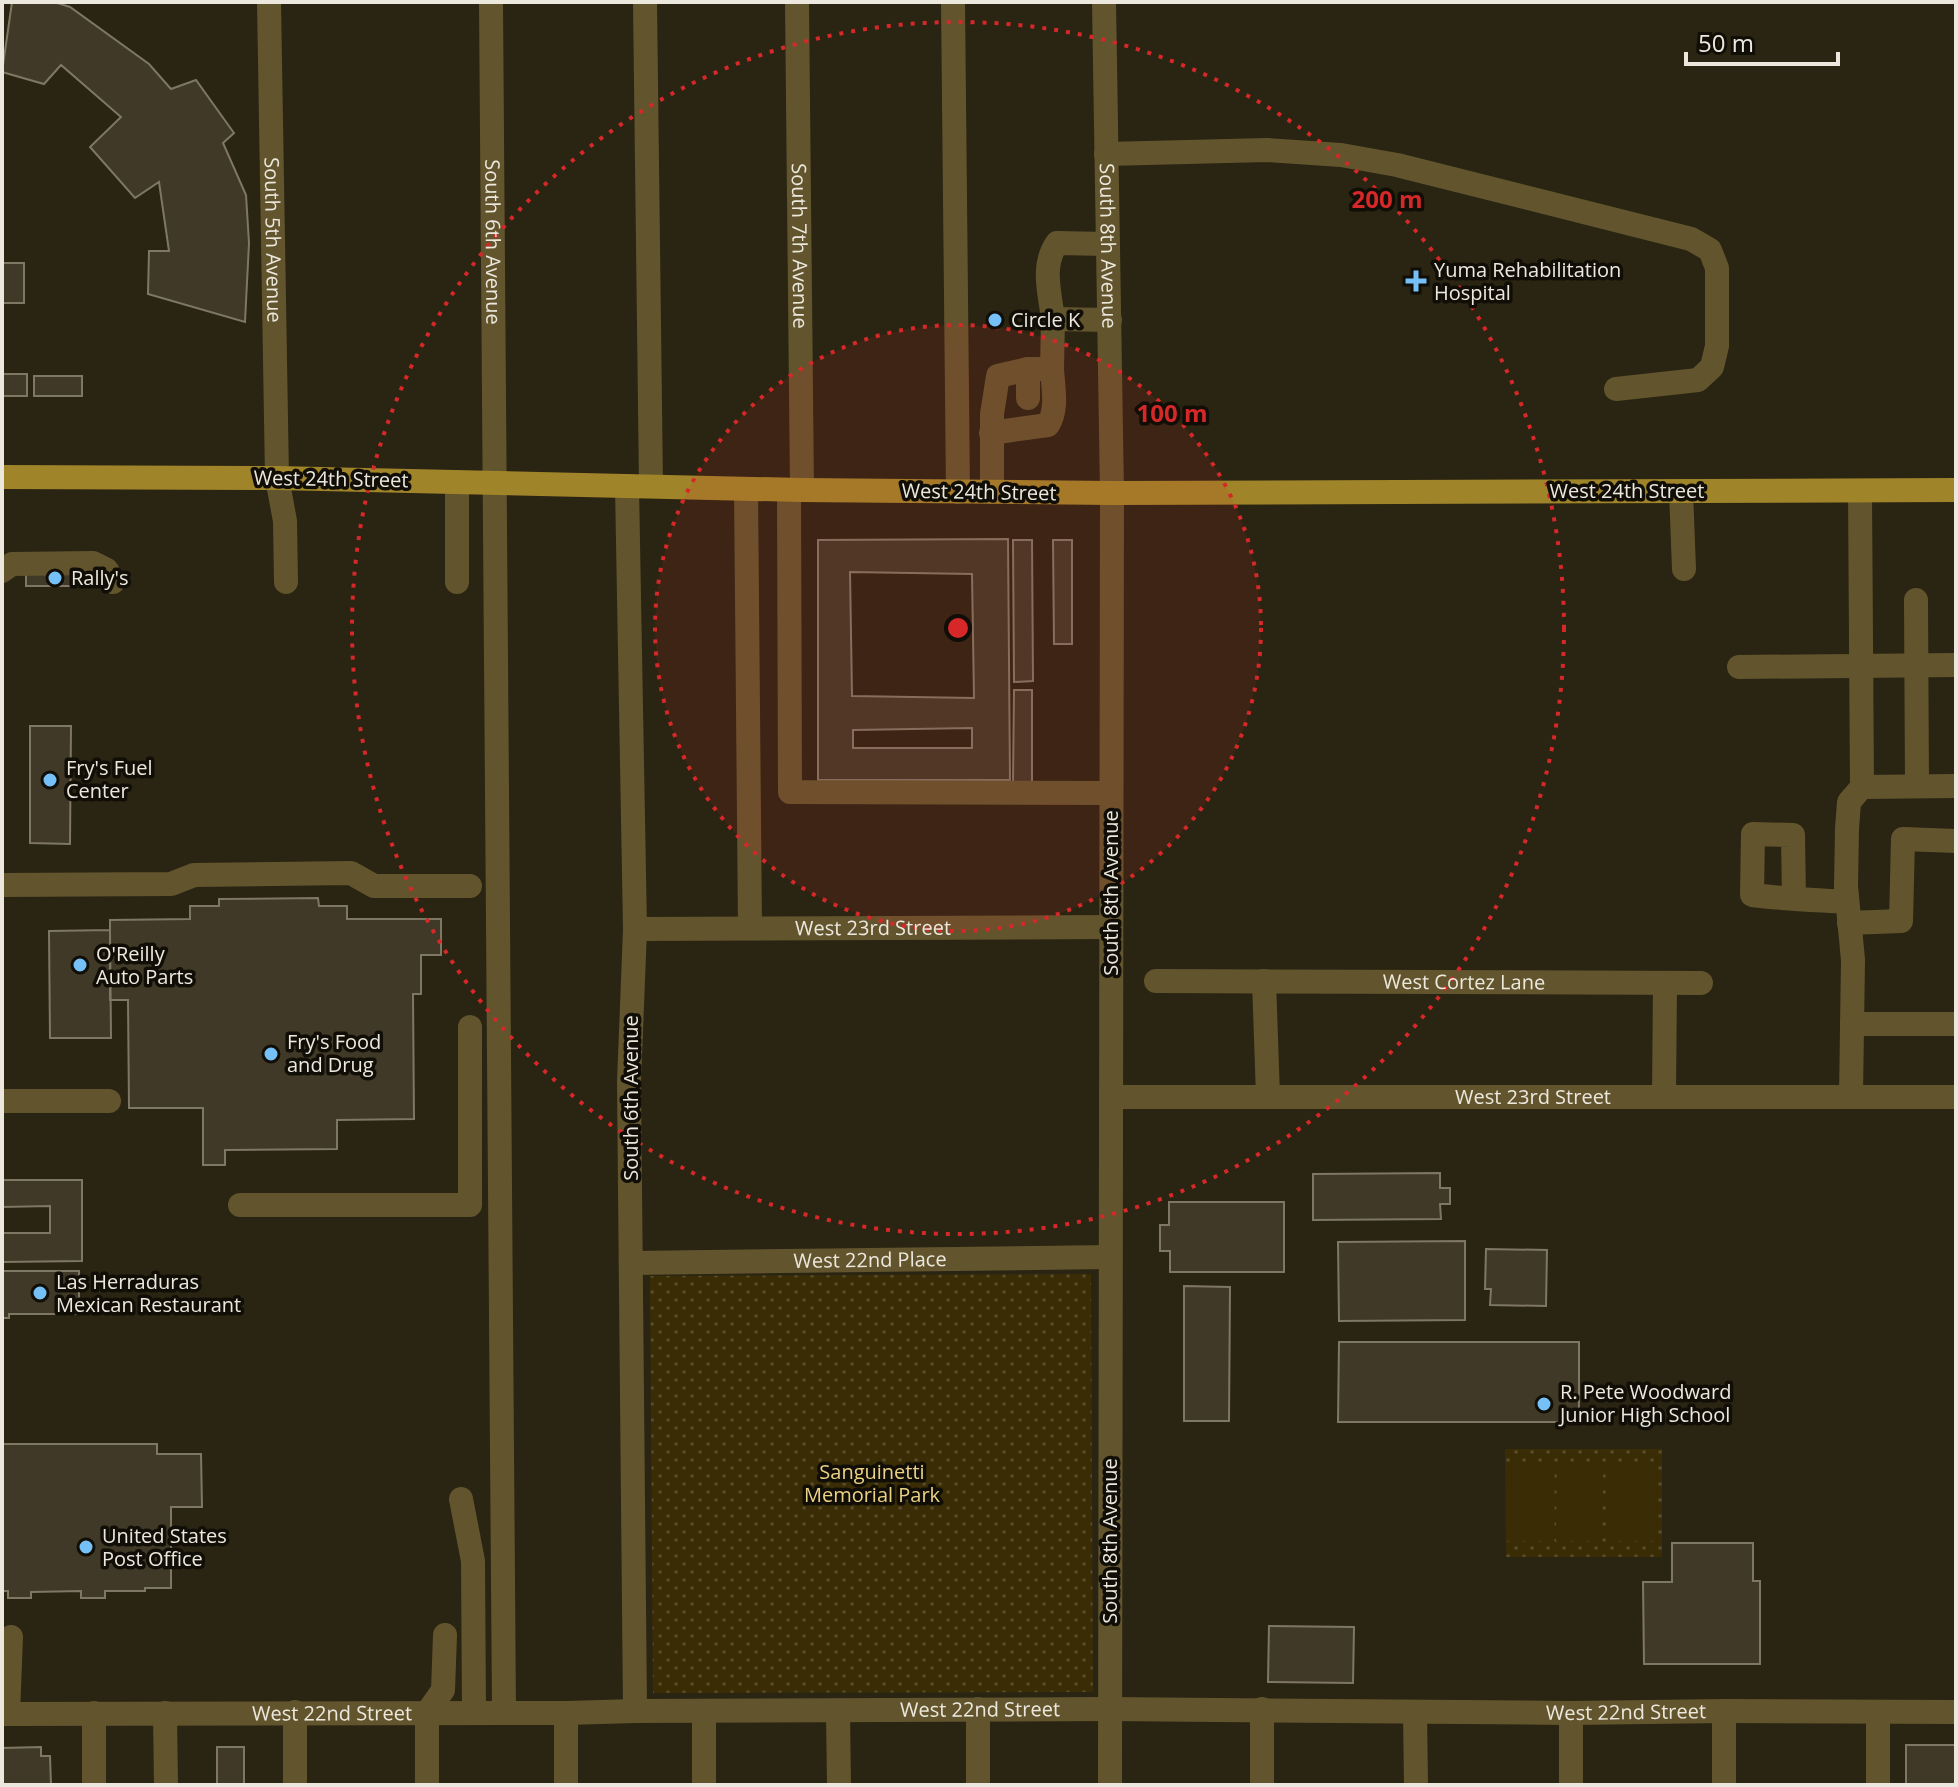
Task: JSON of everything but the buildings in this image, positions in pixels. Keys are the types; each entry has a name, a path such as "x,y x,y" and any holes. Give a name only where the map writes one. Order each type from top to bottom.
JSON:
{"main road":[{"name":"West 24th Street","path":"2,477 277,478 958,492 1956,490"}],"street":[{"name":"South 5th Avenue","path":"269,2 277,478 285,521 286,582"},
{"name":"South 6th Avenue","path":"491,2 504,1713"},
{"name":"South 6th Avenue","path":"635,1711 629,1082 635,929 645,2"},
{"name":"South 7th Avenue","path":"797,2 796,490 790,792 1110,793"},
{"path":"953,2 958,492"},
{"name":"South 8th Avenue","path":"1104,2 1112,493 1110,1785"},
{"path":"1106,154 1267,150 1341,155 1397,165 1660,231 1691,239 1710,250 1717,268 1717,346 1712,367 1698,380 1616,389"},
{"path":"991,433 1028,414 1053,319 1047,275 1049,255 1057,243 1107,244"},
{"path":"1053,319 1110,320"},
{"path":"1028,414 1048,425 1053,417 1040,369"},
{"path":"992,492 991,433 998,376 1040,369"},
{"path":"457,482 457,582"},
{"path":"746,489 750,928"},
{"path":"1681,491 1684,569"},
{"path":"1851,1096 1853,960 1848,912 1849,802 1862,787 1860,491"},
{"path":"2,571 12,564 93,563 107,570 113,582"},
{"path":"1916,600 1917,786"},
{"path":"1739,667 1956,665"},
{"path":"1862,787 1956,786"},
{"path":"1794,899 1901,921 1903,839 1956,841"},
{"path":"2,885 171,884 194,875 351,873 374,886 470,886"},
{"name":"West 23rd Street","path":"635,929 1111,927"},
{"name":"West Cortez Lane","path":"1156,981 1701,983"},
{"path":"1264,981 1268,1096"},
{"path":"1664,1095 1665,983"},
{"path":"1852,1024 1956,1024"},
{"path":"240,1205 470,1205 470,1027"},
{"name":"West 23rd Street","path":"1111,1097 1956,1097"},
{"path":"2,1101 109,1101"},
{"name":"West 22nd Place","path":"632,1263 1110,1257"},
{"path":"461,1499 473,1561 474,1713"},
{"path":"427,1785 427,1713 443,1690 445,1635"},
{"path":"5,1714 11,1637"},
{"path":"978,1709 978,1785"},
{"name":"West 22nd Street","path":"5,1714 978,1709 1956,1712"},
{"path":"1262,1709 1262,1785"},
{"path":"704,1711 704,1785"},
{"path":"1724,1711 1724,1785"},
{"path":"295,1712 295,1785"},
{"path":"838,1712 839,1785"},
{"path":"1415,1712 1416,1785"},
{"path":"1878,1712 1878,1785"},
{"path":"94,1713 94,1785"},
{"path":"165,1713 166,1785"},
{"path":"566,1713 566,1785"},
{"path":"1571,1713 1571,1785"}],"green space":[{"name":"Sanguinetti Memorial Park","path":"1091,1274 1093,1692 653,1693 650,1276"},
{"path":"1505,1449 1662,1449 1662,1557 1506,1557"},
{"path":"1506,1462 1552,1462 1552,1541 1506,1541"},
{"path":"1557,1462 1603,1463 1602,1541 1556,1541"},
{"path":"1608,1462 1654,1462 1654,1541 1608,1541"}],"place":[{"name":"Yuma Rehabilitation Hospital","path":"1416,281"},
{"name":"Circle K","path":"995,320"},
{"name":"Rally's","path":"55,578"},
{"name":"Fry's Fuel Center","path":"50,780"},
{"name":"O'Reilly Auto Parts","path":"80,965"},
{"name":"Fry's Food and Drug","path":"271,1054"},
{"name":"Las Herraduras Mexican Restaurant","path":"40,1293"},
{"name":"R. Pete Woodward Junior High School","path":"1544,1404"},
{"name":"United States Post Office","path":"86,1547"}]}
